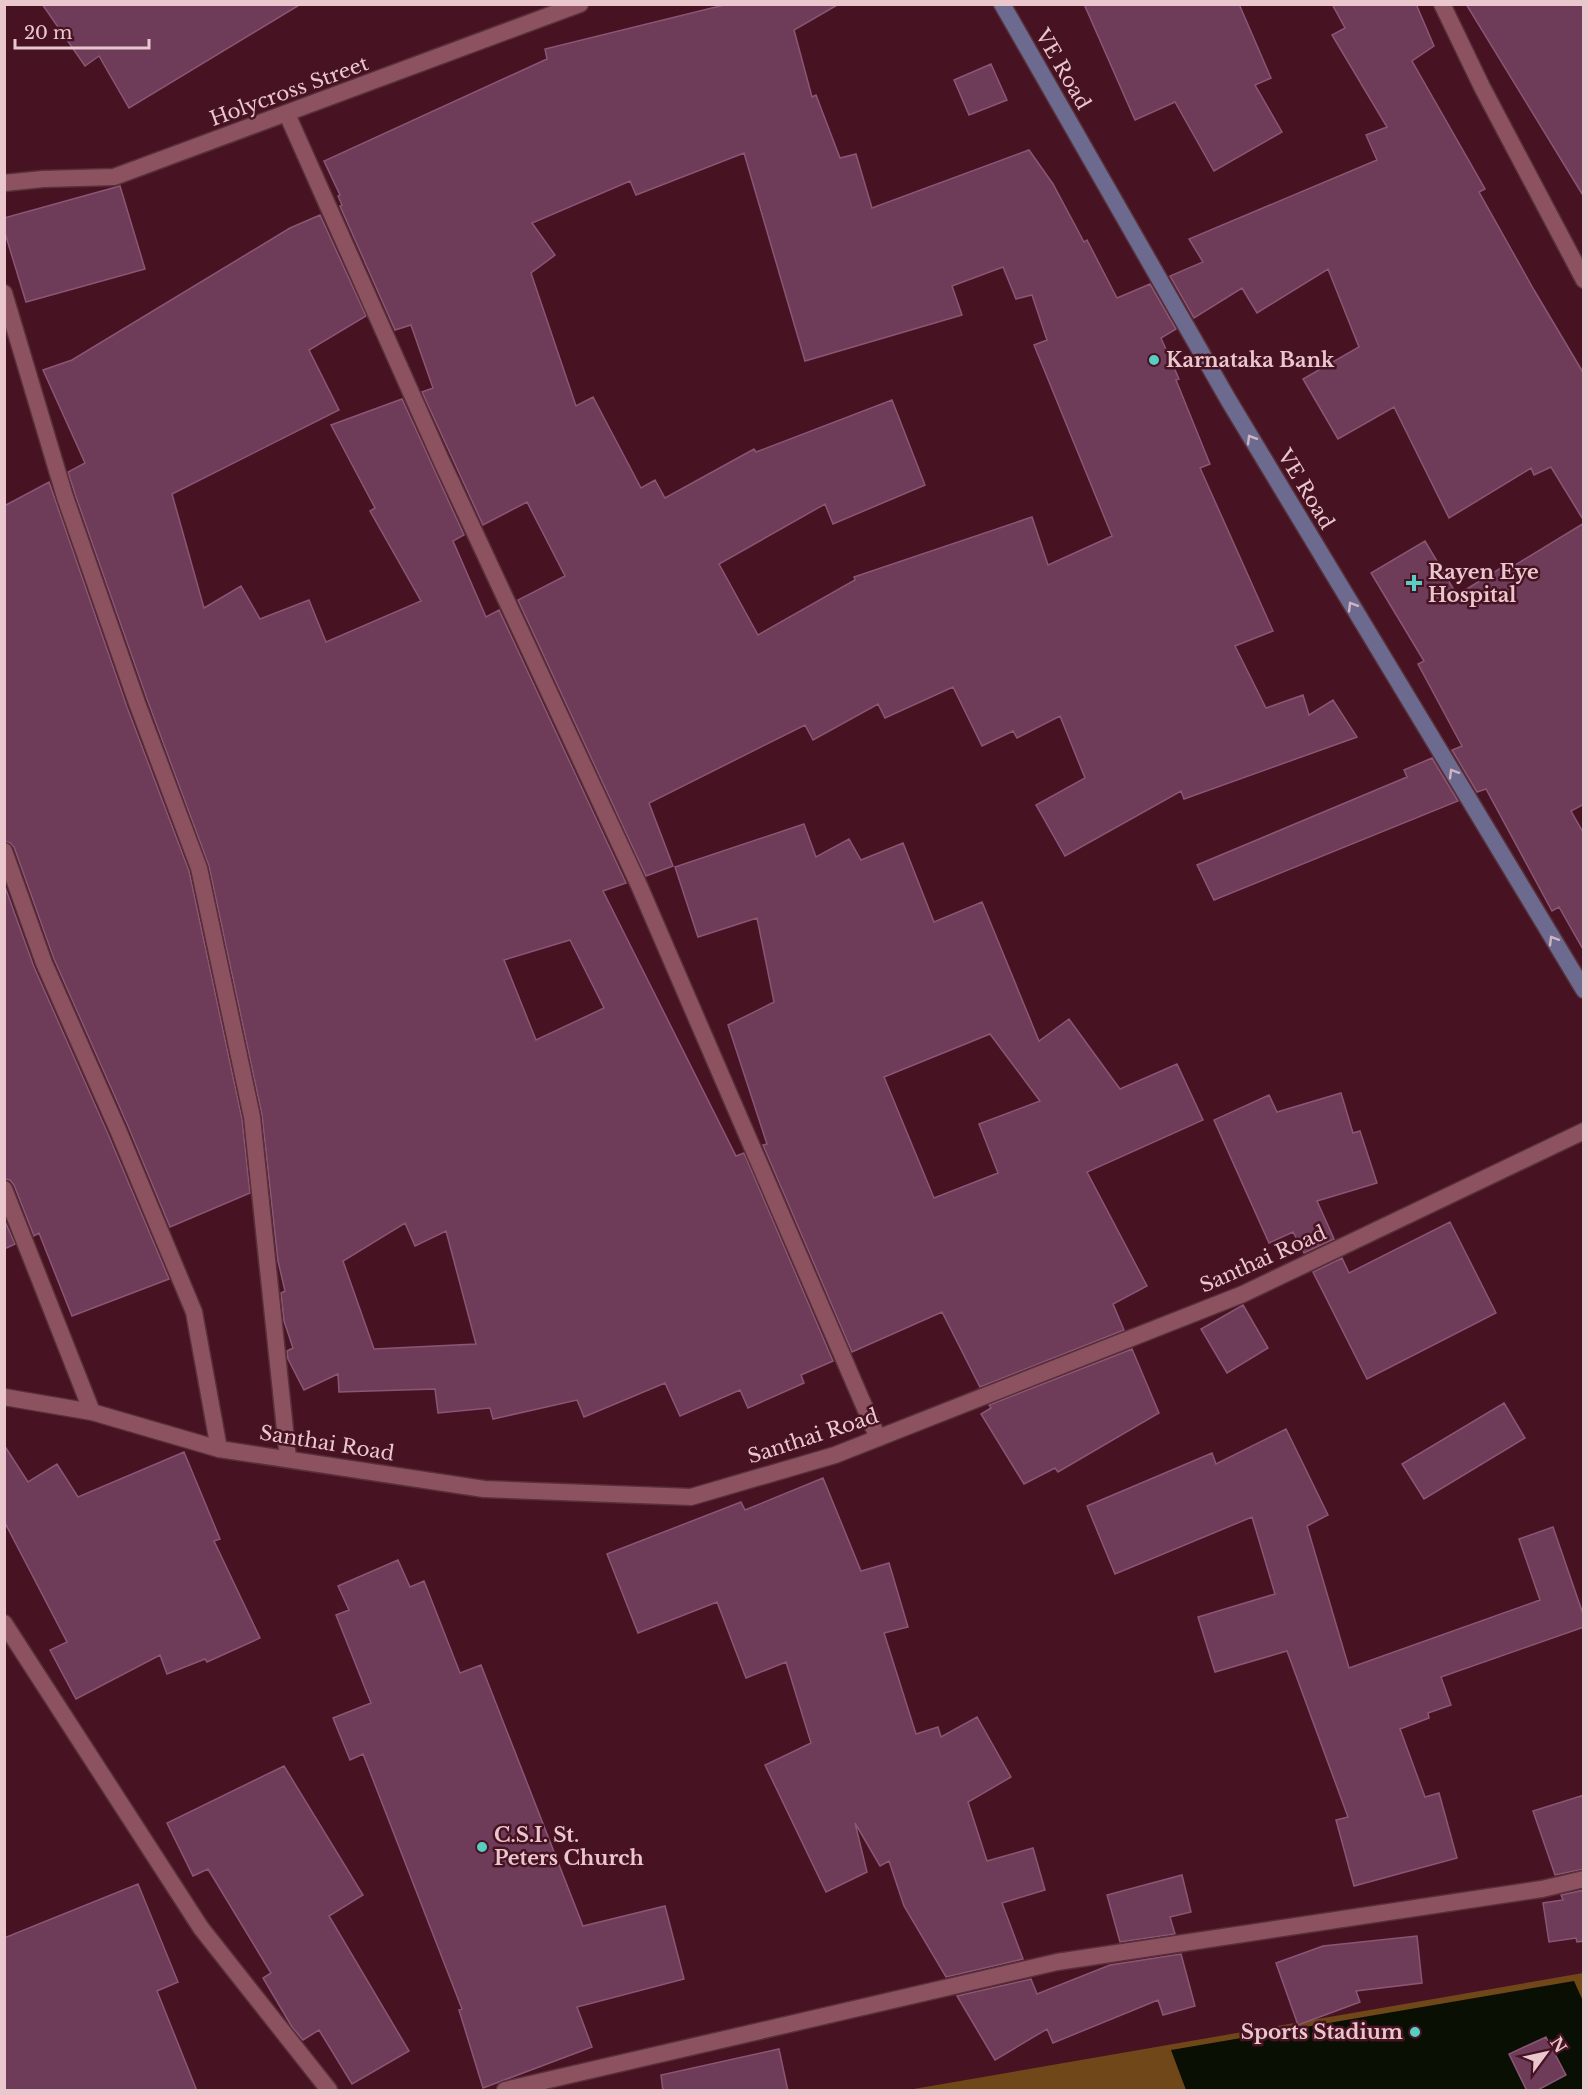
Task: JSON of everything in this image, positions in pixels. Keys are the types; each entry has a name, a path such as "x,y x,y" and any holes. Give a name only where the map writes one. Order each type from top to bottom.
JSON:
{"main road":[{"name":"VE Road","path":"1002,4 1228,401 1584,990"}],"street":[{"name":"Holycross Street","path":"4,183 43,179 114,177 580,4"},
{"path":"1442,4 1482,87 1584,280"},
{"path":"287,114 441,460 638,884 878,1438"},
{"path":"4,293 64,497 199,868 252,1118 288,1458"},
{"path":"4,851 44,963 118,1130 194,1312 219,1449"},
{"name":"Santhai Road","path":"4,1397 92,1412 219,1449 484,1489 691,1497 835,1455 1243,1294 1584,1131"},
{"path":"4,1189 92,1412"},
{"path":"4,1623 201,1928 329,2091"},
{"path":"505,2091 1057,1962 1542,1889 1584,1879"}],"shaded area":[{"name":"Sports Stadium","path":"1583,1973 1583,2090 908,2090"},
{"name":"Sports Stadium","path":"1574,1981 1583,2001 1583,2090 1186,2090 1171,2050"}],"building":[{"path":"42,4 301,4 129,108 99,56 85,66"},
{"path":"728,4 839,4 794,30 812,97 816,95 840,158 856,154 872,208 1029,150 1053,184 1084,242 1087,240 1117,298 1150,284 1176,329 1161,338 1179,379 1176,380 1210,464 1200,468 1273,631 1235,646 1266,708 1303,695 1309,715 1333,700 1357,737 1184,799 1181,791 1065,856 1036,805 1085,778 1060,716 1017,738 1013,731 982,746 953,687 885,718 878,704 813,740 805,725 649,803 673,866 646,876 518,600 565,576 527,502 483,525 422,392 433,388 411,325 395,330 340,206 342,205 338,196 340,195 324,161 547,59 545,49","holes":["744,153 805,361 962,315 952,286 1003,267 1016,299 1032,295 1047,340 1034,345 1112,536 1048,565 1032,517 854,577 855,580 758,635 719,564 825,504 833,524 925,485 892,400 756,452 754,449 665,498 655,480 641,488 593,397 576,406 531,273 555,255 532,223 630,181 636,195"]},
{"path":"1084,4 1239,4 1271,78 1255,85 1282,132 1214,171 1175,102 1135,120"},
{"path":"1332,4 1416,4 1434,46 1412,61 1485,189 1479,192 1584,374 1584,521 1551,467 1534,475 1531,468 1449,518 1394,407 1338,439 1303,379 1359,347 1328,269 1257,313 1242,288 1194,318 1170,276 1203,262 1189,239 1377,160 1366,135 1387,127 1332,35 1345,28"},
{"path":"1466,4 1584,4 1584,197"},
{"path":"991,64 1007,100 969,115 954,80"},
{"path":"120,186 145,269 26,302 4,230 4,218"},
{"path":"320,215 366,316 309,350 339,410 172,494 204,608 241,586 260,619 309,600 326,642 421,601 370,511 375,508 331,425 402,399 464,535 453,541 486,617 499,610 626,883 603,891 736,1156 744,1153 833,1361 801,1375 804,1383 748,1408 740,1390 680,1416 665,1383 584,1417 577,1400 493,1419 490,1408 438,1413 435,1389 339,1392 338,1374 304,1390 288,1359 287,1351 293,1348 284,1321 281,1293 285,1291 278,1261 262,1115 209,866 147,699 68,472 85,463 43,370 72,360 290,228","holes":["570,940 604,1008 536,1040 504,960","405,1223 415,1246 446,1231 476,1344 374,1349 343,1261"]},
{"path":"49,482 127,707 189,871 242,1119 250,1193 170,1227 54,959 14,847 4,841 4,506"},
{"path":"1584,523 1584,804 1571,811 1584,834 1584,951 1559,907 1552,911 1486,789 1477,792 1452,750 1462,746 1418,664 1424,661 1371,573 1425,541 1457,595 1509,563 1512,567"},
{"path":"1432,758 1458,801 1214,900 1197,865 1407,777 1404,770"},
{"path":"804,824 816,857 849,839 861,860 903,843 934,922 982,902 1039,1041 1069,1019 1120,1089 1177,1064 1203,1120 1087,1172 1147,1286 1113,1304 1124,1330 980,1387 942,1312 852,1352 763,1145 767,1144 728,1025 774,1002 757,918 698,937 675,867","holes":["990,1034 1040,1101 979,1124 998,1173 934,1198 884,1077"]},
{"path":"4,884 34,967 169,1279 72,1316 39,1233 34,1236 14,1185 10,1180 4,1179"},
{"path":"1341,1093 1353,1133 1360,1131 1377,1183 1317,1201 1334,1239 1304,1253 1293,1232 1269,1243 1214,1120 1269,1095 1277,1112"},
{"path":"4,1219 15,1244 4,1249"},
{"path":"1450,1222 1496,1313 1367,1379 1313,1272 1342,1258 1349,1273"},
{"path":"1243,1305 1268,1348 1227,1373 1201,1329"},
{"path":"1132,1349 1159,1413 1058,1472 1055,1468 1024,1484 981,1414 991,1408 989,1405"},
{"path":"1504,1403 1525,1438 1424,1499 1402,1464"},
{"path":"1286,1429 1328,1515 1307,1526 1349,1668 1540,1600 1519,1539 1553,1527 1584,1617 1584,1627 1441,1677 1451,1705 1428,1713 1429,1718 1400,1729 1425,1797 1439,1793 1457,1858 1354,1886 1336,1820 1348,1817 1287,1651 1215,1672 1198,1617 1275,1594 1252,1517 1115,1574 1087,1506 1212,1453 1216,1464"},
{"path":"4,1445 28,1482 57,1464 78,1497 184,1452 220,1539 214,1541 260,1638 207,1662 205,1659 167,1674 160,1655 76,1699 50,1650 67,1642 4,1521"},
{"path":"823,1478 861,1571 889,1563 908,1627 884,1633 916,1734 938,1727 941,1737 977,1717 1011,1777 968,1802 987,1861 1033,1848 1045,1890 1002,1903 1023,1959 946,1977 904,1906 889,1861 880,1866 855,1823 867,1872 826,1892 765,1765 811,1743 786,1662 746,1678 717,1602 638,1633 607,1554 741,1502 745,1510"},
{"path":"398,1560 410,1587 424,1581 460,1673 481,1665 583,1926 665,1906 684,1979 577,2007 592,2047 483,2088 459,2010 462,2009 363,1754 350,1760 333,1718 371,1703 336,1615 349,1610 338,1586"},
{"path":"284,1766 363,1895 329,1916 409,2051 352,2084 319,2030 303,2040 292,2027 263,1978 271,1973 208,1869 193,1876 167,1823"},
{"path":"1584,1795 1584,1869 1555,1875 1533,1811"},
{"path":"1182,1875 1191,1912 1170,1917 1175,1934 1120,1942 1107,1895"},
{"path":"138,1884 178,1982 157,1991 197,2091 4,2091 4,1938"},
{"path":"1584,1890 1584,1941 1577,1942 1576,1938 1549,1942 1543,1903 1563,1900 1561,1895"},
{"path":"1417,1936 1422,1983 1356,1991 1360,2002 1298,2025 1276,1963 1323,1946"},
{"path":"1181,1954 1195,2006 1163,2015 1158,2000 1053,2043 1047,2029 995,2060 957,1996 1031,1979 1037,1994 1110,1965"},
{"path":"1546,2037 1566,2075 1536,2091 1527,2091 1509,2054"},
{"path":"779,2049 788,2091 663,2091 661,2075"}],"place":[{"name":"Karnataka Bank","path":"1154,360"},
{"name":"Rayen Eye Hospital","path":"1414,583"},
{"name":"C.S.I. St. Peters Church","path":"482,1847"},
{"name":"Sports Stadium","path":"1415,2032"}]}
